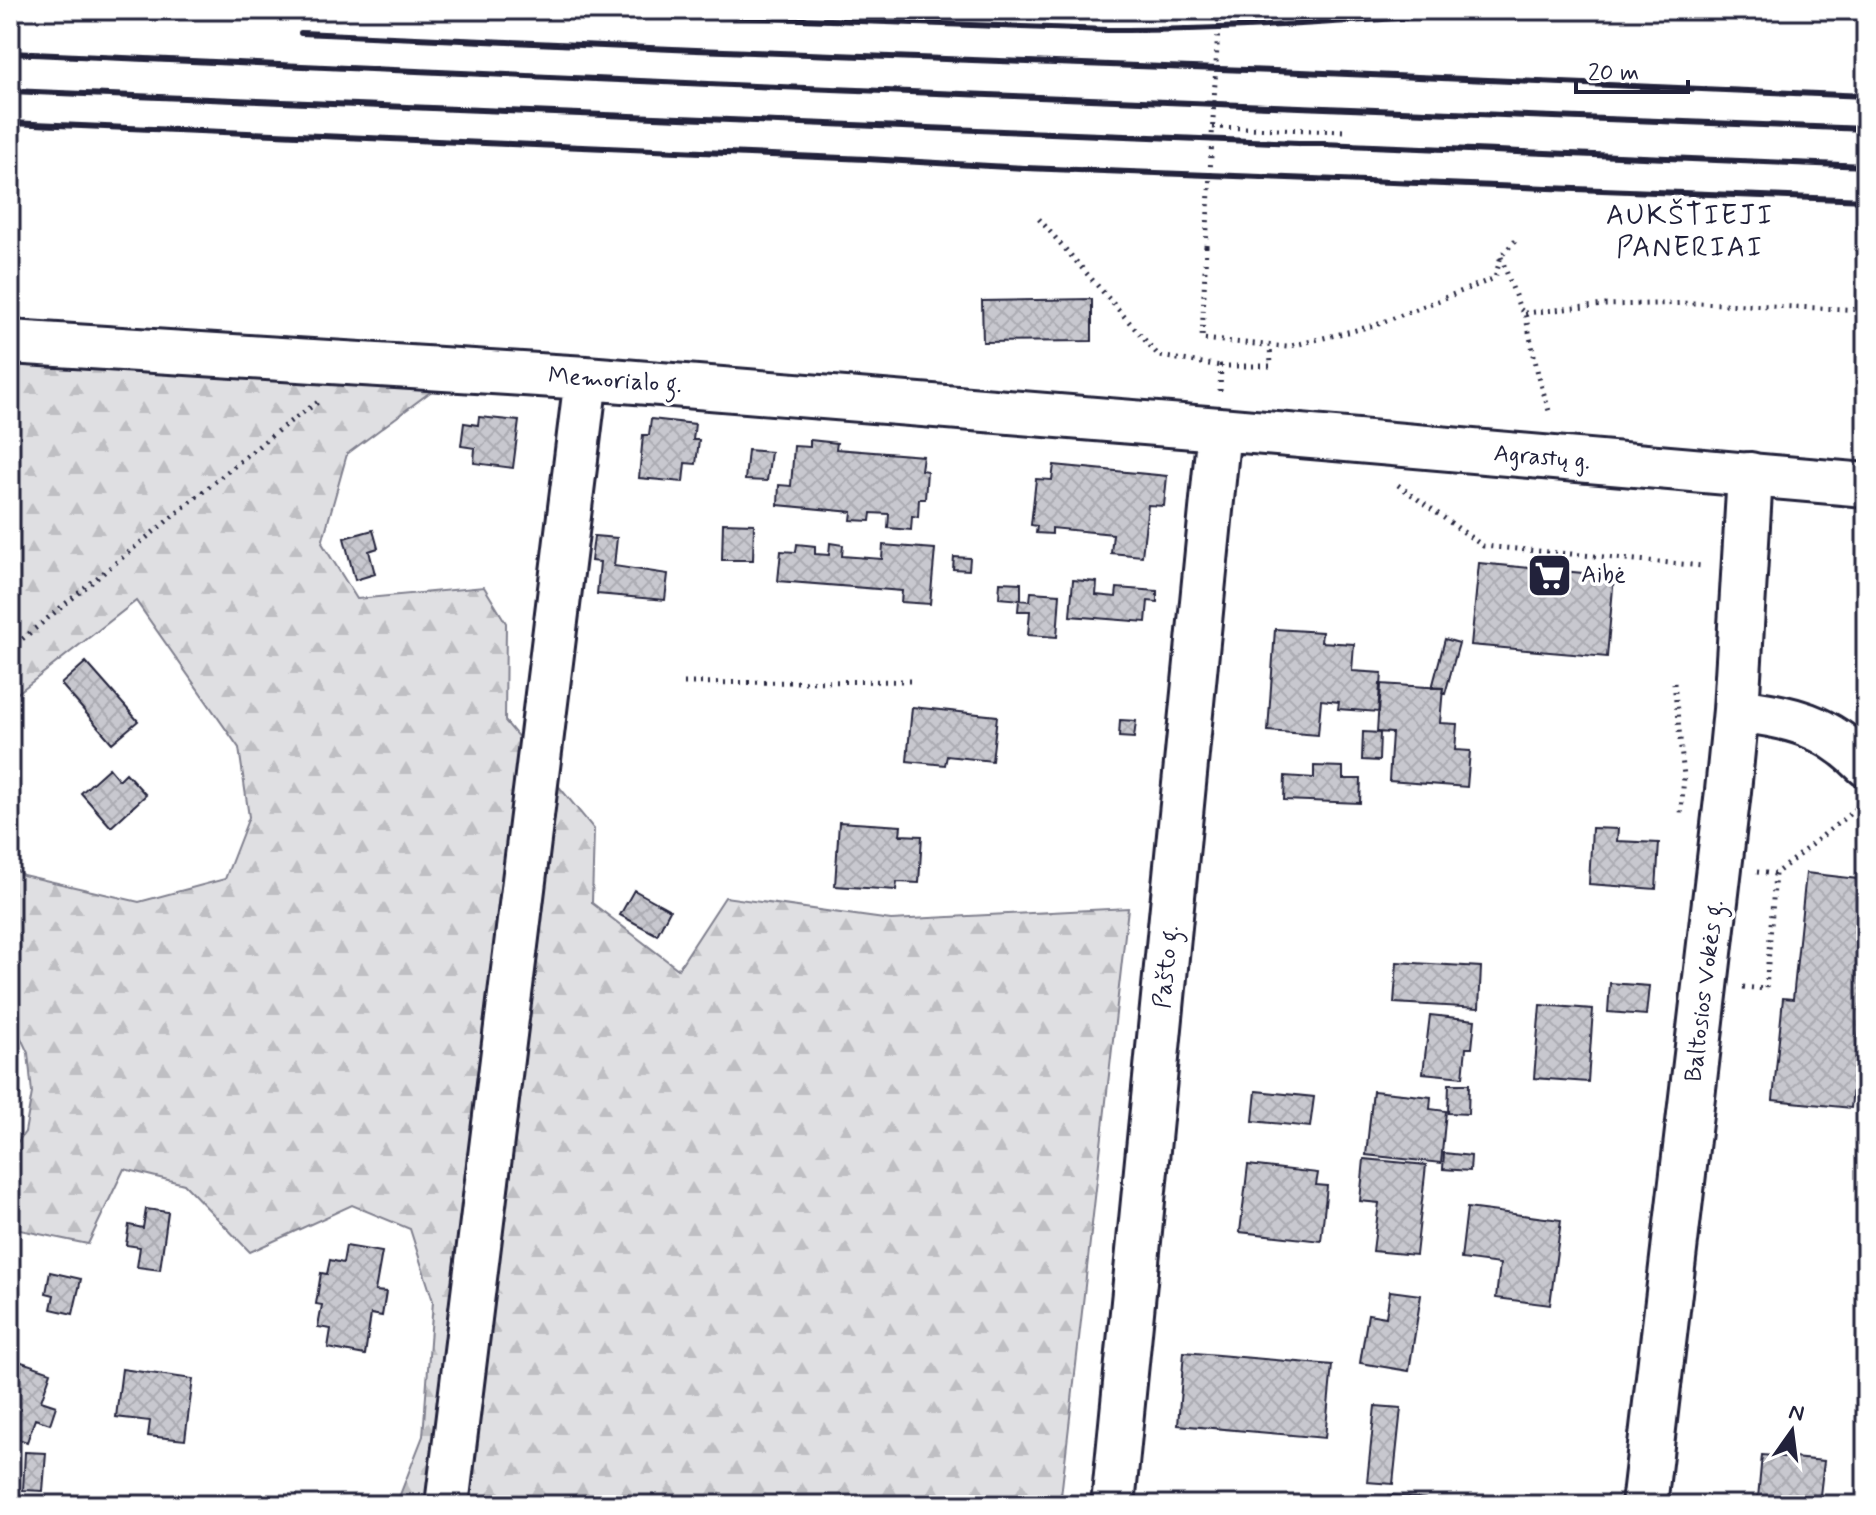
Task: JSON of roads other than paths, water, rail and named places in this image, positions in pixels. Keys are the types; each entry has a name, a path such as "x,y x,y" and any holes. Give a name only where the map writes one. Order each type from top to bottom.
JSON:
{"main road":[{"name":"Baltosios Vokės g.","path":"1644,1505 1728,791 1750,475"}],"street":[{"name":"Memorialo g.","path":"10,342 586,378 1219,429"},
{"path":"447,1505 586,378"},
{"name":"Agrastų g.","path":"1219,429 1866,485"},
{"name":"Pašto g.","path":"1113,1505 1219,429"},
{"path":"1736,710 1765,713 1809,724 1846,745 1866,765"}],"railway":[{"path":"550,10 1108,30 1262,26 1520,10"},
{"path":"301,33 1866,96"},
{"path":"10,53 754,86 1866,129"},
{"path":"10,91 1866,166"},
{"path":"10,123 1025,168 1866,200"}],"place":[{"name":"Aibė","path":"1550,575"}],"district":[{"name":"AUKŠTIEJI PANERIAI","path":"1690,232"}]}
